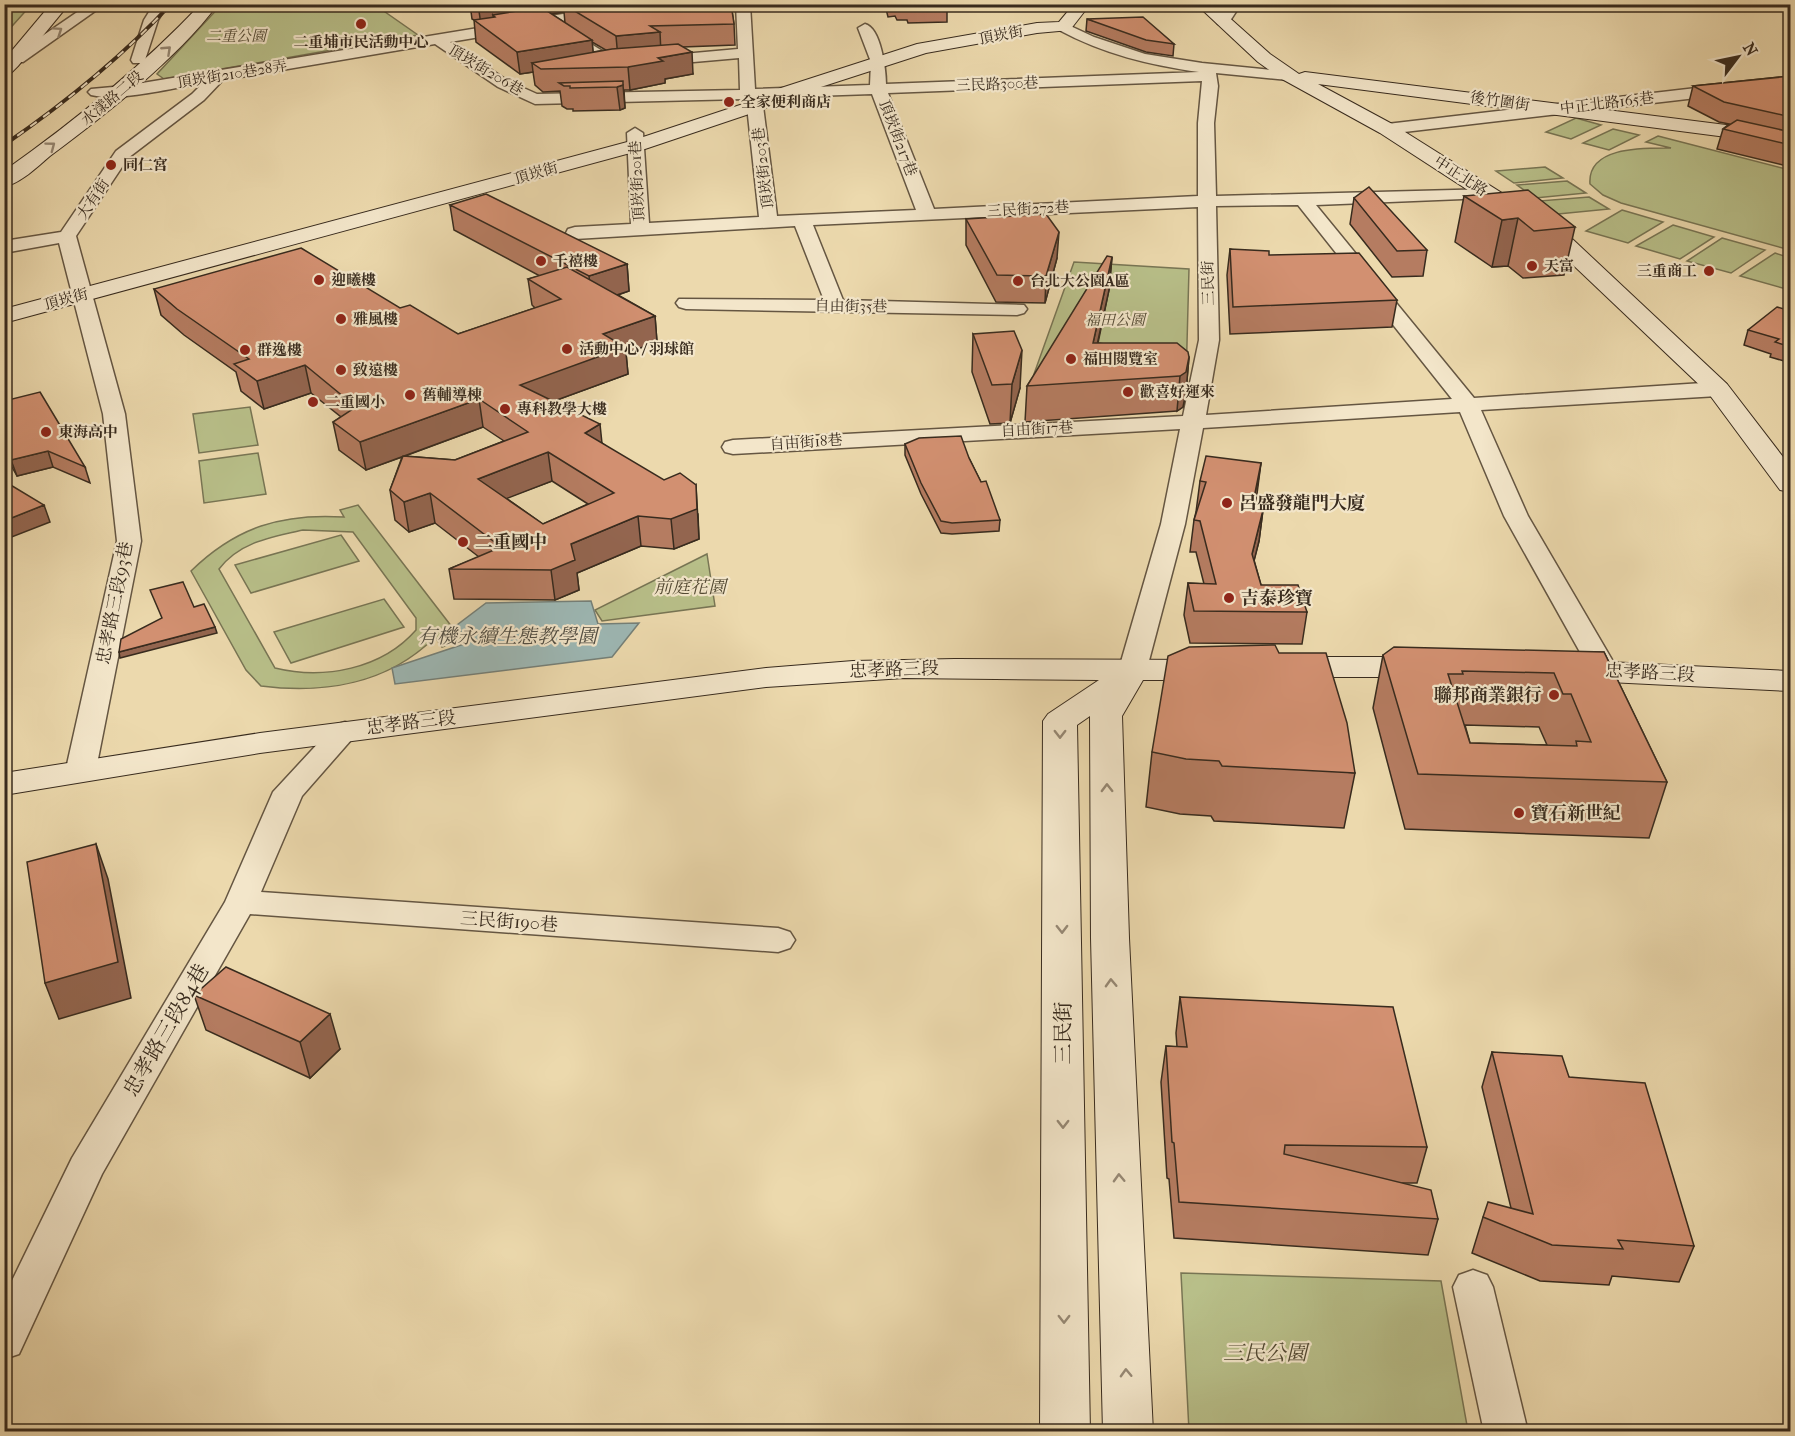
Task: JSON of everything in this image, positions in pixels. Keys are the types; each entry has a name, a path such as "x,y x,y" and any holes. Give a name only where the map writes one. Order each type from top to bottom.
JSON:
{"street":[{"path":"26,19 42,4"},
{"path":"18,59 49,16 61,4"},
{"path":"4,70 99,4"},
{"path":"138,60 151,20 160,4"},
{"name":"水漾路二段","path":"4,162 138,60 190,4"},
{"name":"水漾路二段","path":"4,182 124,90 179,39 210,4"},
{"name":"頂崁街210巷28弄","path":"96,92 218,76 652,4"},
{"name":"頂崁街203巷","path":"744,4 745,53 769,222 849,218"},
{"path":"1086,4 1078,9 1064,27 1082,39 1143,58 1207,72"},
{"name":"中正北路","path":"1204,4 1264,58 1288,75 1387,129 1558,239 1719,388 1791,484"},
{"path":"1223,21 1235,4"},
{"path":"546,22 614,65"},
{"name":"頂崁街","path":"4,316 636,139 752,100 787,92 923,48 1037,28 1064,27"},
{"name":"頂崁街217巷","path":"865,28 878,62 878,88 927,214"},
{"name":"頂崁街206巷","path":"438,40 503,84 535,99 752,100"},
{"path":"592,69 745,53"},
{"name":"後竹圍街","path":"1207,72 1288,75 1734,132 1791,145"},
{"name":"三民路300巷","path":"787,92 1207,72"},
{"name":"三民街","path":"1128,1431 1110,938 1106,716 1132,672 1173,524 1209,340 1206,123 1210,86 1207,72"},
{"name":"大有街","path":"83,295 67,236 123,155 198,98 218,76"},
{"path":"503,84 525,80"},
{"name":"中正北路165巷","path":"1387,129 1791,82"},
{"name":"頂崁街201巷","path":"636,139 640,230"},
{"name":"三民街272巷","path":"849,218 1207,201 1487,193"},
{"path":"1303,200 1468,405 1516,516 1604,670"},
{"path":"802,220 836,306"},
{"path":"575,233 769,222"},
{"path":"4,247 67,236"},
{"name":"忠孝路三段93巷","path":"81,770 129,541 114,414 83,295"},
{"name":"自由街35巷","path":"686,303 1017,309"},
{"name":"自由街17巷","path":"880,437 1194,422 1719,388"},
{"name":"自由街18巷","path":"733,447 880,437"},
{"name":"忠孝路三段","path":"4,784 81,770 345,731 802,674 936,668 1132,672 1335,666 1452,668"},
{"name":"忠孝路三段","path":"1534,669 1604,670 1791,681"},
{"name":"三民街","path":"1065,1431 1060,721 1132,672"},
{"name":"忠孝路三段84巷","path":"4,1341 85,1169 241,902 288,792 345,731"},
{"name":"三民街190巷","path":"241,902 778,940"},
{"path":"1473,1287 1506,1431"}],"green space":[{"name":"二重公園","path":"222,4 375,5 418,35 164,79 157,74"},
{"path":"4,5 31,5 5,34 4,34"},
{"path":"1576,118 1601,125 1571,139 1546,132"},
{"path":"1613,129 1639,135 1609,150 1583,143"},
{"path":"1658,136 1790,170 1790,250 1621,203 1603,195 1590,184 1592,172 1598,162 1607,156 1633,149 1671,148 1646,142"},
{"path":"1545,167 1563,178 1514,183 1496,171"},
{"path":"1567,181 1586,193 1535,198 1517,185"},
{"path":"1589,197 1609,209 1558,214 1539,201"},
{"path":"1622,210 1663,222 1628,243 1586,231"},
{"path":"1673,225 1714,237 1680,259 1636,246"},
{"path":"1722,238 1765,250 1731,273 1687,261"},
{"path":"1775,253 1790,258 1790,286 1786,289 1740,276"},
{"name":"福田公園","path":"1074,262 1189,269 1186,381 1125,376 1034,374"},
{"path":"250,407 258,445 199,453 193,414"},
{"path":"258,453 266,494 204,503 199,461"},
{"path":"358,505 462,640 442,647 435,637 397,666 354,682 308,688 261,686 246,670 191,571 225,543 261,526 300,518 344,517 340,510","holes":["303,530 353,532 416,618 416,630 387,654 351,668 313,673 275,668 219,569 236,552 268,538"]},
{"path":"341,535 359,561 251,593 235,565"},
{"name":"前庭花園","path":"707,554 715,606 602,621 595,610"},
{"path":"384,599 404,627 291,663 274,632"},
{"name":"三民公園","path":"1181,1273 1441,1281 1468,1431 1189,1431"}],"water":[{"name":"有機永續生態教學園","path":"591,601 598,624 639,623 612,657 395,684 392,668 467,643 457,625 486,603"}],"building":[{"path":"563,4 731,4 734,24 650,26 660,32 616,36"},
{"path":"896,4 945,4 947,8 908,9 907,6"},
{"path":"541,7 592,40 517,52 474,20 495,17 493,15"},
{"path":"1143,17 1174,44 1146,40 1087,19"},
{"path":"678,44 692,52 658,58 663,61 628,67 541,69 532,63 612,49"},
{"path":"1791,76 1791,117 1724,102 1693,86"},
{"path":"623,81 623,85 617,87 570,88 570,86 559,83"},
{"path":"1737,120 1791,132 1791,145 1723,129"},
{"path":"1369,187 1427,250 1397,251 1354,198"},
{"path":"1528,190 1575,227 1534,231 1518,218 1502,220 1464,196"},
{"path":"486,194 627,264 589,276 450,205"},
{"path":"1046,214 1059,232 1046,276 997,275 966,219"},
{"path":"301,248 400,308 410,305 458,334 561,299 528,279 567,267 655,316 603,334 625,347 520,385 600,424 585,433 664,480 680,473 696,485 697,509 671,519 638,516 571,544 575,560 551,570 449,569 501,547 430,493 404,502 390,490 403,456 455,460 528,432 479,399 360,442 333,422 356,407 305,365 257,381 234,364 249,359 177,309 154,289","holes":["548,452 614,493 543,524 478,479"]},
{"path":"1230,249 1269,251 1269,255 1359,253 1397,300 1233,307"},
{"path":"1107,256 1112,257 1093,343 1177,343 1188,352 1186,372 1180,376 1027,386"},
{"path":"1777,307 1791,311 1791,347 1775,342 1779,339 1748,330"},
{"path":"1014,331 1022,350 1012,384 992,385 973,334"},
{"path":"40,392 85,467 48,451 11,460 4,447 4,401"},
{"path":"961,436 981,482 986,481 1000,520 952,523 941,521 921,483 905,444 919,438"},
{"path":"1206,456 1261,463 1252,508 1263,510 1252,554 1261,585 1298,585 1307,612 1194,611 1188,583 1216,584 1200,521 1194,520 1206,482 1200,481"},
{"path":"4,481 44,505 4,521"},
{"path":"183,582 194,607 204,604 215,627 119,652 121,639 162,618 150,590"},
{"path":"1275,645 1279,653 1326,653 1347,723 1355,773 1222,766 1219,761 1186,759 1152,752 1168,656 1189,647"},
{"path":"1394,647 1604,652 1667,782 1418,774 1383,655","holes":["1462,671 1554,673 1563,694 1571,694 1591,742 1576,741 1577,746 1470,743 1448,674 1463,674"]},
{"path":"96,844 118,962 45,983 27,862"},
{"path":"226,967 330,1014 300,1042 194,995"},
{"path":"1180,997 1393,1007 1427,1147 1285,1145 1284,1154 1431,1190 1438,1219 1179,1202 1174,1143 1172,1142 1166,1046 1187,1047"},
{"path":"1492,1052 1562,1056 1569,1077 1645,1083 1694,1246 1618,1240 1623,1249 1552,1245 1483,1217 1488,1202 1533,1214"}],"railway":[{"path":"4,145 92,79 171,4"}],"place":[{"name":"二重埔市民活動中心","path":"361,24"},
{"name":"全家便利商店","path":"729,102"},
{"name":"同仁宮","path":"111,165"},
{"name":"千禧樓","path":"541,261"},
{"name":"天富","path":"1532,266"},
{"name":"三重商工","path":"1709,271"},
{"name":"迎曦樓","path":"319,280"},
{"name":"台北大公園A區","path":"1018,281"},
{"name":"雅風樓","path":"341,319"},
{"name":"活動中心 / 羽球館","path":"567,349"},
{"name":"群逸樓","path":"245,350"},
{"name":"福田閱覽室","path":"1071,359"},
{"name":"致遠樓","path":"341,370"},
{"name":"歡喜好運來","path":"1128,392"},
{"name":"舊輔導棟","path":"410,395"},
{"name":"二重國小","path":"313,402"},
{"name":"專科教學大樓","path":"505,409"},
{"name":"東海高中","path":"46,432"},
{"name":"呂盛發龍門大廈","path":"1227,503"},
{"name":"二重國中","path":"463,542"},
{"name":"吉泰珍寶","path":"1229,598"},
{"name":"聯邦商業銀行","path":"1554,695"},
{"name":"寶石新世紀","path":"1519,813"}]}
